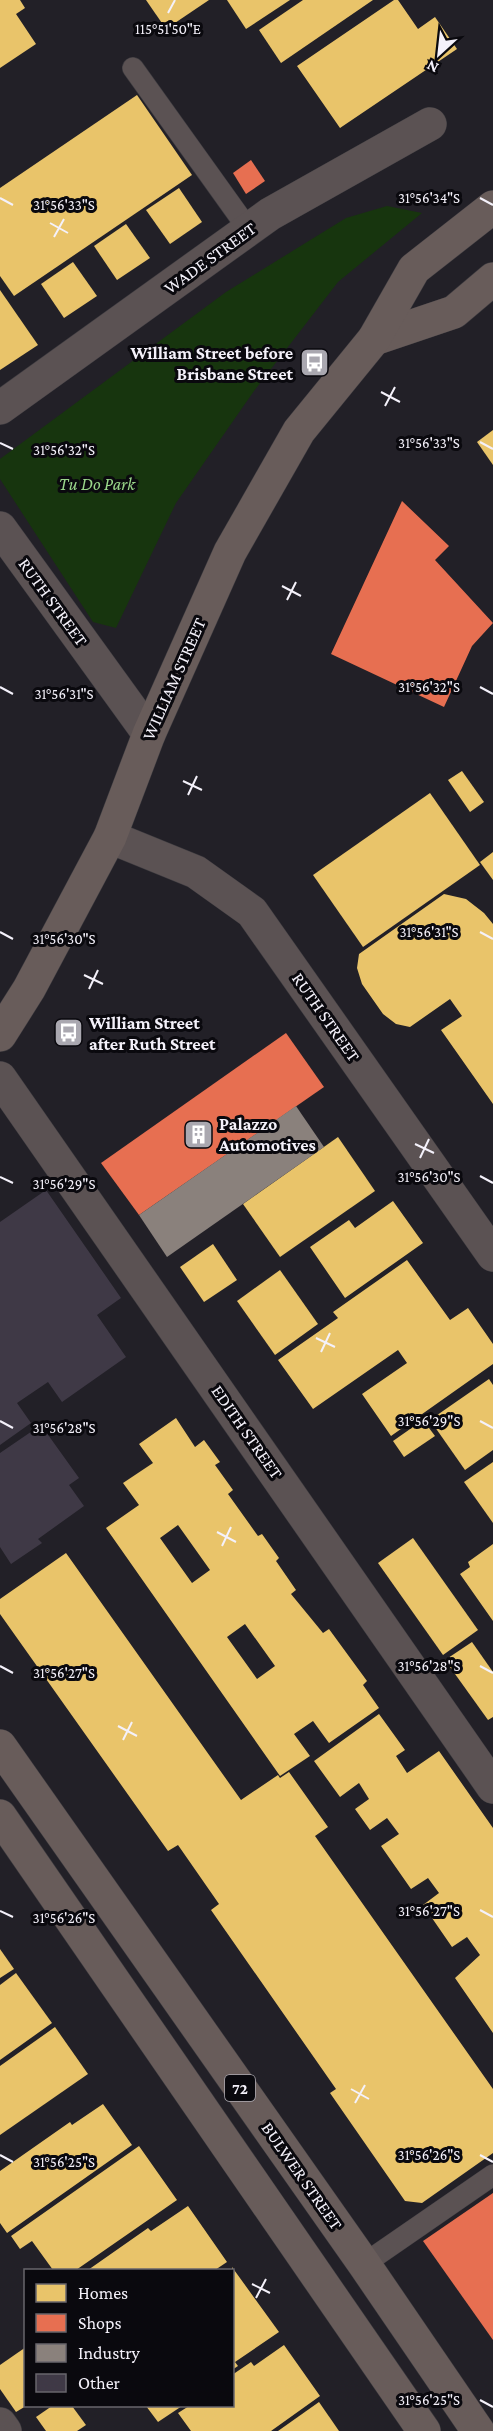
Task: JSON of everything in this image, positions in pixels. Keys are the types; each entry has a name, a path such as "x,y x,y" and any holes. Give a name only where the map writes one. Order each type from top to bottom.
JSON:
{"main road":[{"name":"WILLIAM STREET","path":"0,1035 35,978 110,837 149,734 230,552 299,431 374,339 414,269 493,207"},
{"path":"374,339 454,312 493,279"},
{"name":"BULWER STREET","path":"2,1753 364,2264 478,2431"},
{"name":"72","path":"0,1816 424,2431"}],"street":[{"name":"WADE STREET","path":"0,408 270,214 430,124"},
{"name":"RUTH STREET","path":"0,528 149,734"},
{"name":"RUTH STREET","path":"110,837 196,872 252,912 493,1255"},
{"name":"EDITH STREET","path":"0,1078 493,1787"},
{"path":"0,2424 5,2431"}],"lane":[{"path":"133,68 249,230"},
{"path":"364,2264 493,2175"}],"green space":[{"name":"Tu Do Park","path":"387,206 422,213 338,282 254,391 176,503 116,628 93,622 0,479 0,459 226,292 346,218"}],"building: Homes":[{"path":"0,0 20,0 25,8 16,14 36,44 0,68"},
{"path":"146,0 209,0 166,29"},
{"path":"227,0 290,0 246,29"},
{"path":"303,0 373,0 281,63 259,30"},
{"path":"394,0 398,0 418,29 435,17 457,49 340,128 297,66"},
{"path":"137,95 192,175 14,296 0,276 0,188"},
{"path":"179,188 202,222 170,244 146,210"},
{"path":"126,224 150,258 117,280 94,246"},
{"path":"73,262 97,296 64,318 41,284"},
{"path":"0,290 38,345 0,370"},
{"path":"493,430 493,465 477,442"},
{"path":"462,771 484,802 470,812 448,780"},
{"path":"430,793 480,865 363,947 313,875"},
{"path":"493,852 493,880 480,862"},
{"path":"444,894 466,899 484,913 493,924 493,1104 441,1030 462,1016 450,999 410,1027 396,1024 383,1014 362,984 357,968 359,954"},
{"path":"338,1137 375,1191 280,1257 243,1204"},
{"path":"393,1201 423,1243 345,1298 310,1247 349,1220 355,1228"},
{"path":"213,1244 237,1280 204,1302 180,1267"},
{"path":"407,1260 450,1320 468,1308 493,1344 493,1364 391,1436 362,1394 407,1363 398,1350 313,1409 278,1360 338,1318 333,1312"},
{"path":"280,1270 318,1324 275,1355 237,1301"},
{"path":"489,1379 493,1385 493,1450 465,1470 430,1420"},
{"path":"176,1418 195,1447 204,1440 220,1462 215,1465 233,1490 228,1494 258,1536 262,1534 279,1558 276,1561 296,1590 291,1594 323,1633 329,1629 367,1681 363,1685 379,1708 329,1743 313,1721 294,1734 310,1756 280,1776 106,1528 139,1505 123,1483 153,1463 139,1444","holes":["178,1525 210,1570 192,1583 160,1538","245,1624 275,1666 257,1679 227,1637"]},
{"path":"423,1420 435,1436 404,1457 393,1441"},
{"path":"493,1462 493,1523 464,1482"},
{"path":"413,1538 478,1630 443,1655 378,1563"},
{"path":"493,1544 493,1621 460,1574 470,1567 468,1562"},
{"path":"66,1553 241,1800 278,1775 280,1778 289,1772 328,1827 315,1836 493,2089 493,2153 422,2203 405,2201 330,2093 336,2089 211,1910 219,1904 178,1845 168,1851 0,1614 0,1599"},
{"path":"472,1642 493,1672 493,1717 488,1720 445,1660"},
{"path":"379,1714 405,1750 396,1756 407,1773 439,1751 493,1828 493,2033 455,1978 480,1955 467,1937 452,1947 423,1905 439,1893 428,1878 411,1889 381,1846 399,1834 387,1818 370,1830 355,1809 369,1799 359,1783 340,1797 314,1761"},
{"path":"0,1949 14,1969 0,1978"},
{"path":"16,1973 52,2023 0,2060 0,1985"},
{"path":"55,2027 88,2074 0,2135 0,2066"},
{"path":"103,2104 132,2145 7,2233 0,2223 0,2171 70,2122 72,2125"},
{"path":"139,2146 177,2200 77,2269 52,2269 32,2241 20,2249 11,2236"},
{"path":"188,2206 227,2262 216,2269 89,2269 148,2228 151,2231"},
{"path":"234,2270 279,2332 235,2362 238,2366 234,2369"},
{"path":"284,2345 320,2396 271,2431 191,2431 178,2413 187,2407 234,2407 234,2374 251,2362 254,2366"},
{"path":"24,2348 24,2407 16,2412 0,2389 0,2365"},
{"path":"319,2402 339,2431 278,2431"},
{"path":"51,2407 73,2407 86,2425 77,2431 46,2431 36,2417"},
{"path":"147,2407 180,2407 158,2422"}],"building: Shops":[{"path":"251,160 265,181 246,194 233,173"},
{"path":"402,501 449,546 435,560 493,623 472,646 444,707 331,654"},
{"name":"Palazzo Automotives","path":"286,1033 324,1087 139,1215 101,1163"},
{"path":"493,2193 493,2340 423,2241"}],"building: Industry":[{"path":"296,1106 324,1147 167,1257 139,1215"}],"building: Other":[{"path":"46,1190 121,1298 97,1315 126,1357 62,1402 48,1382 17,1403 31,1423 0,1445 0,1222"},
{"path":"41,1425 79,1478 69,1485 84,1506 38,1539 42,1543 11,1564 0,1547 0,1453"}],"place":[{"name":"William Street before Brisbane Street","path":"314,363"},
{"name":"William Street after Ruth Street","path":"68,1033"},
{"name":"Palazzo Automotives","path":"198,1134"}]}
